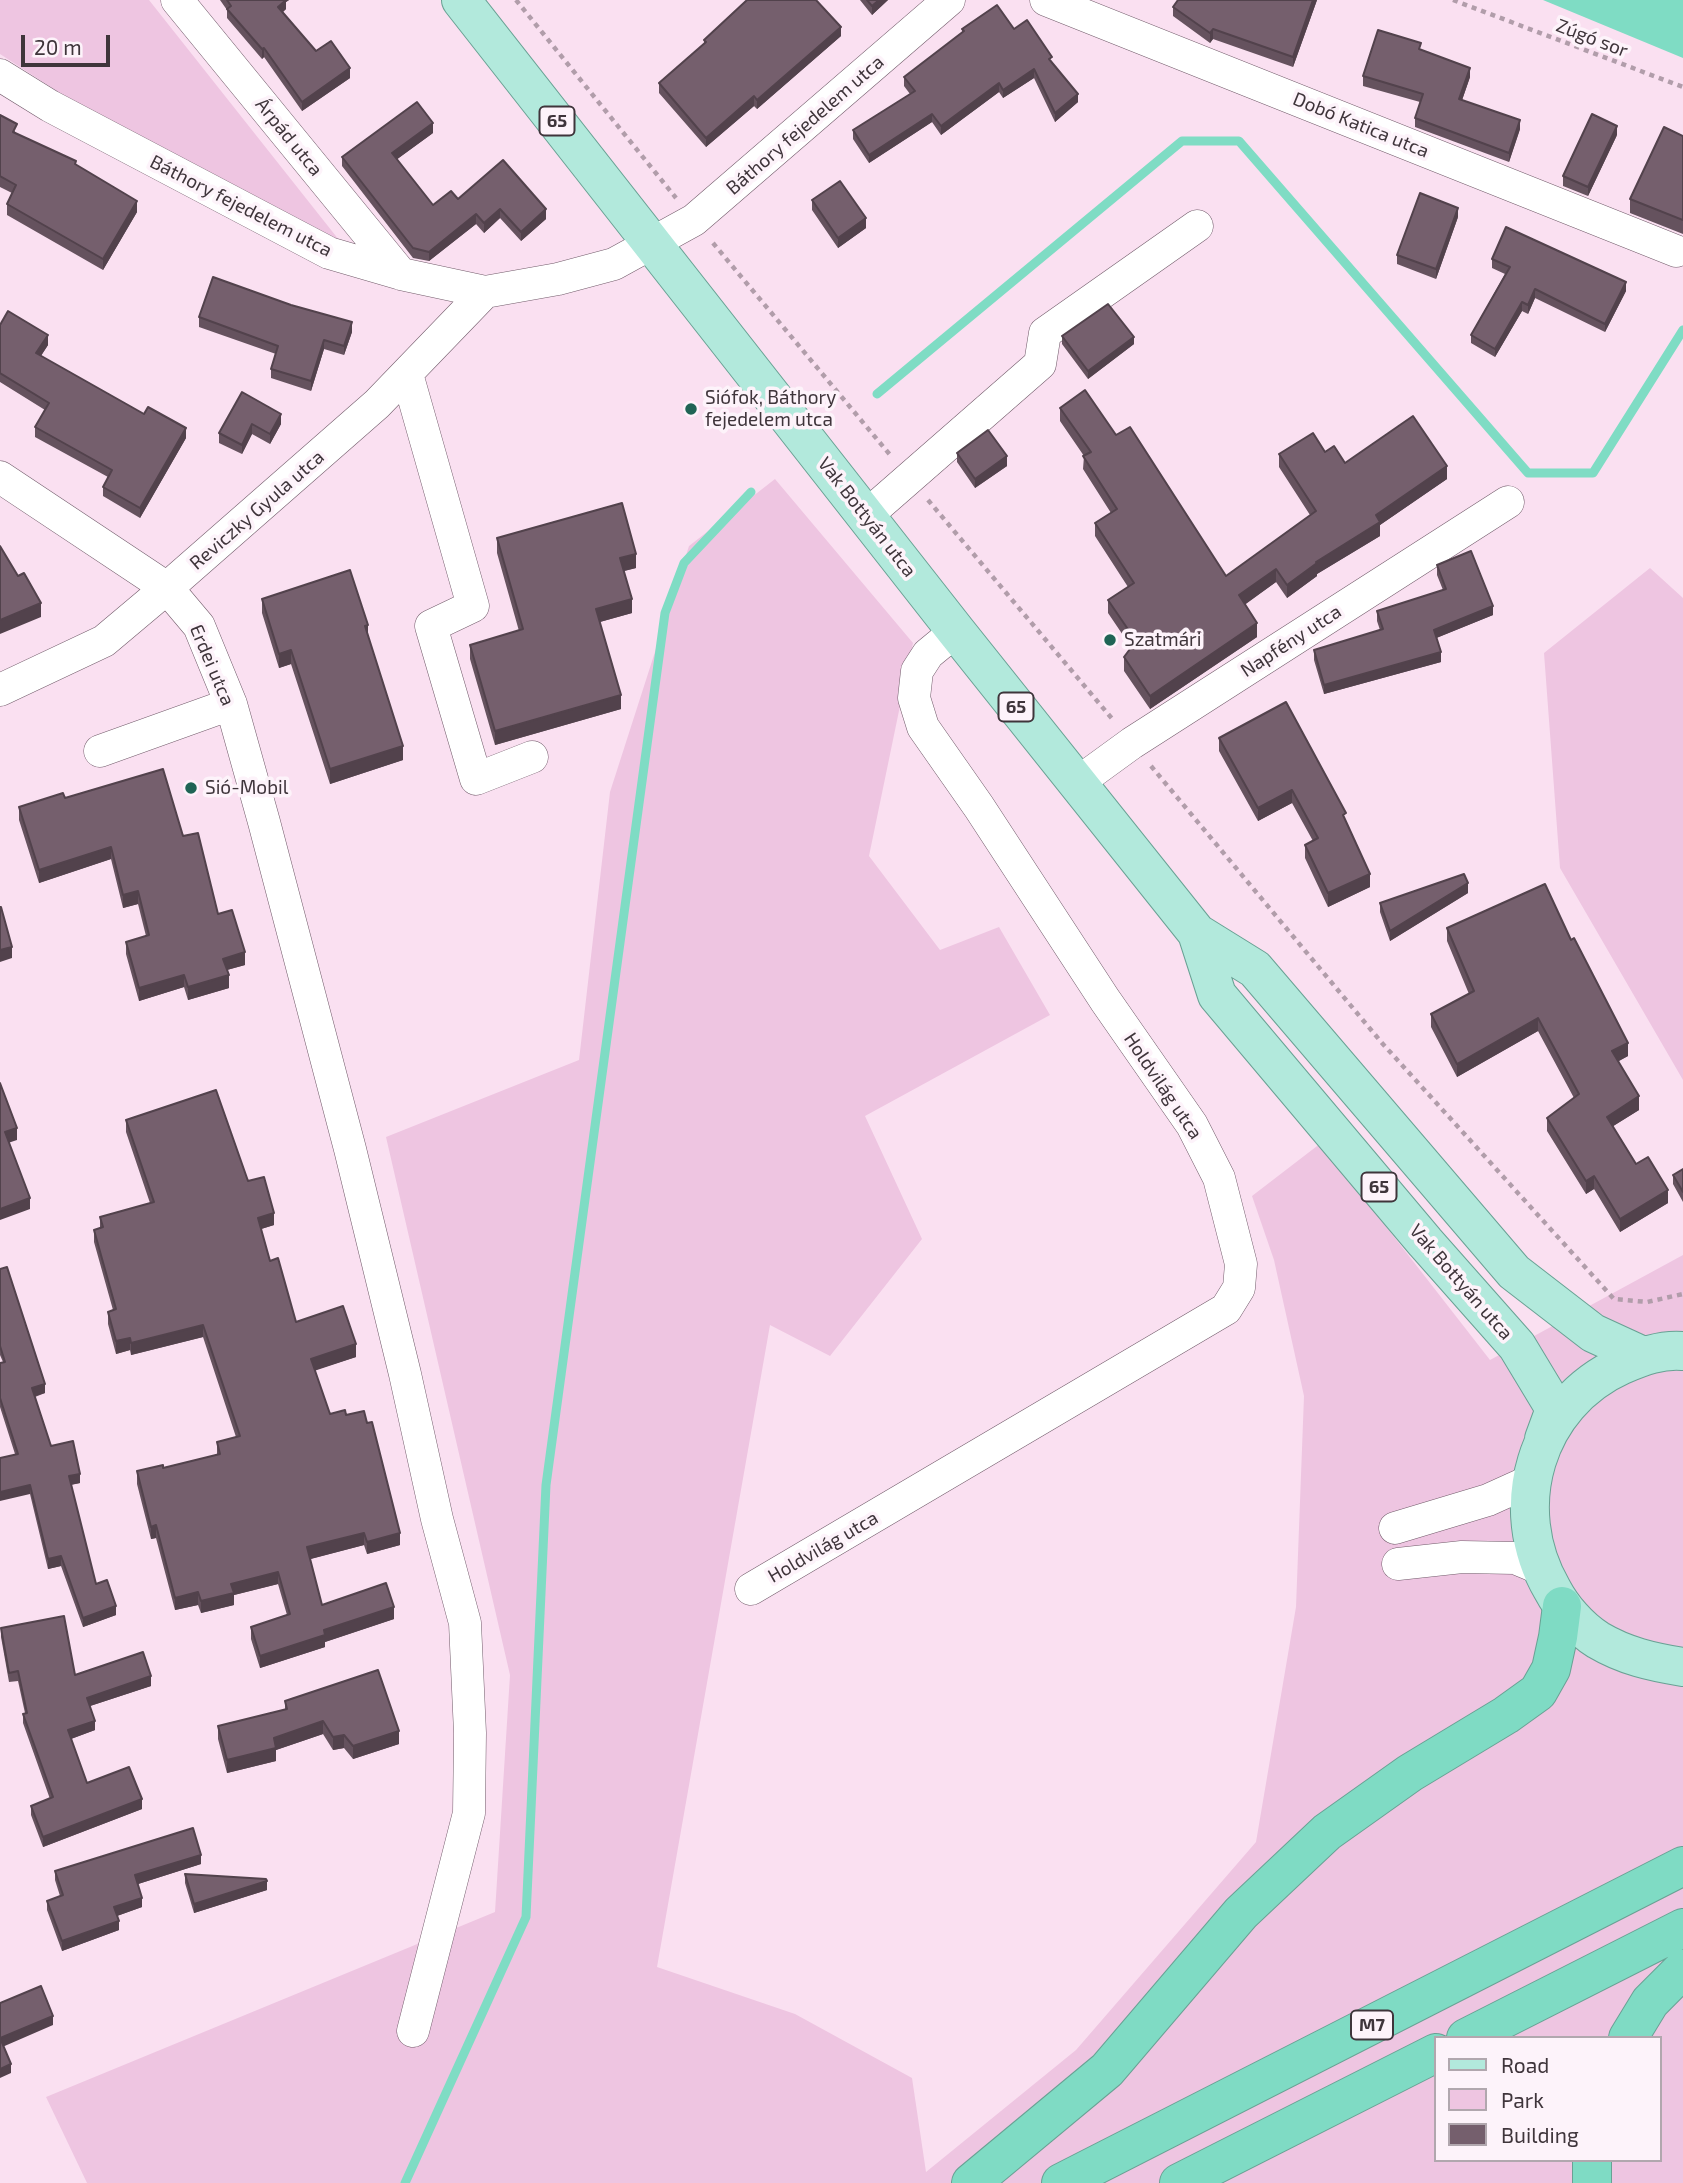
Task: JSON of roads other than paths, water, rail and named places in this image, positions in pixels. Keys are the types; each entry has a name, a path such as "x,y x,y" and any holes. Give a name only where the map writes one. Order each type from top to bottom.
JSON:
{"highway":[{"path":"971,2183 1107,2070 1241,1913 1327,1832 1410,1773 1538,1692 1551,1669 1559,1637 1562,1606"},
{"name":"M7","path":"1061,2183 1683,1866"},
{"path":"1470,2036 1683,1928"},
{"path":"1629,2036 1650,2002 1683,1969"},
{"path":"1179,2183 1434,2054"},
{"path":"1592,2162 1592,2183"}],"main road":[{"name":"Vak Bottyán utca","path":"461,0 956,631 1197,933 1255,969 1514,1272 1593,1333 1670,1351"},
{"name":"Vak Bottyán utca","path":"1197,933 1217,995 1425,1242 1517,1346 1555,1409 1544,1439"},
{"name":"65","path":"1670,1351 1602,1374 1569,1402 1544,1439 1531,1481 1529,1525 1539,1568 1562,1606 1596,1639 1638,1660 1683,1668"}],"street":[{"name":"Árpád utca","path":"177,0 401,274"},
{"name":"Báthory fejedelem utca","path":"0,75 50,106 328,253 401,274 485,292 558,279 614,264 694,220 949,0"},
{"name":"Dobó Katica utca","path":"1046,0 1675,251"},
{"path":"866,516 1040,364 1045,334 1197,226"},
{"name":"Reviczky Gyula utca","path":"0,690 104,641 377,404 485,292"},
{"path":"407,374 473,606 431,626 476,779 532,757"},
{"name":"Erdei utca","path":"0,477 167,588 199,626 231,704 264,822 353,1162 437,1519 465,1623 470,1733 469,1813 413,2031"},
{"name":"Napfény utca","path":"1077,783 1132,743 1508,502"},
{"name":"Holdvilág utca","path":"751,1589 1226,1309 1239,1288 1241,1264 1219,1178 1192,1125 923,727 914,698 917,671 929,654 956,631"},
{"path":"100,751 231,704"},
{"path":"1395,1528 1488,1500 1531,1481"},
{"path":"1398,1564 1462,1557 1515,1558 1539,1568"}],"waterway":[{"path":"877,394 1182,141 1239,141 1528,473 1593,473 1683,330"},
{"path":"405,2183 526,1917 546,1485 665,613 684,563 751,492"}],"place":[{"name":"Siófok, Báthory fejedelem utca","path":"691,409"},
{"name":"Szatmári","path":"1110,640"},
{"name":"Sió-Mobil","path":"191,788"}]}
